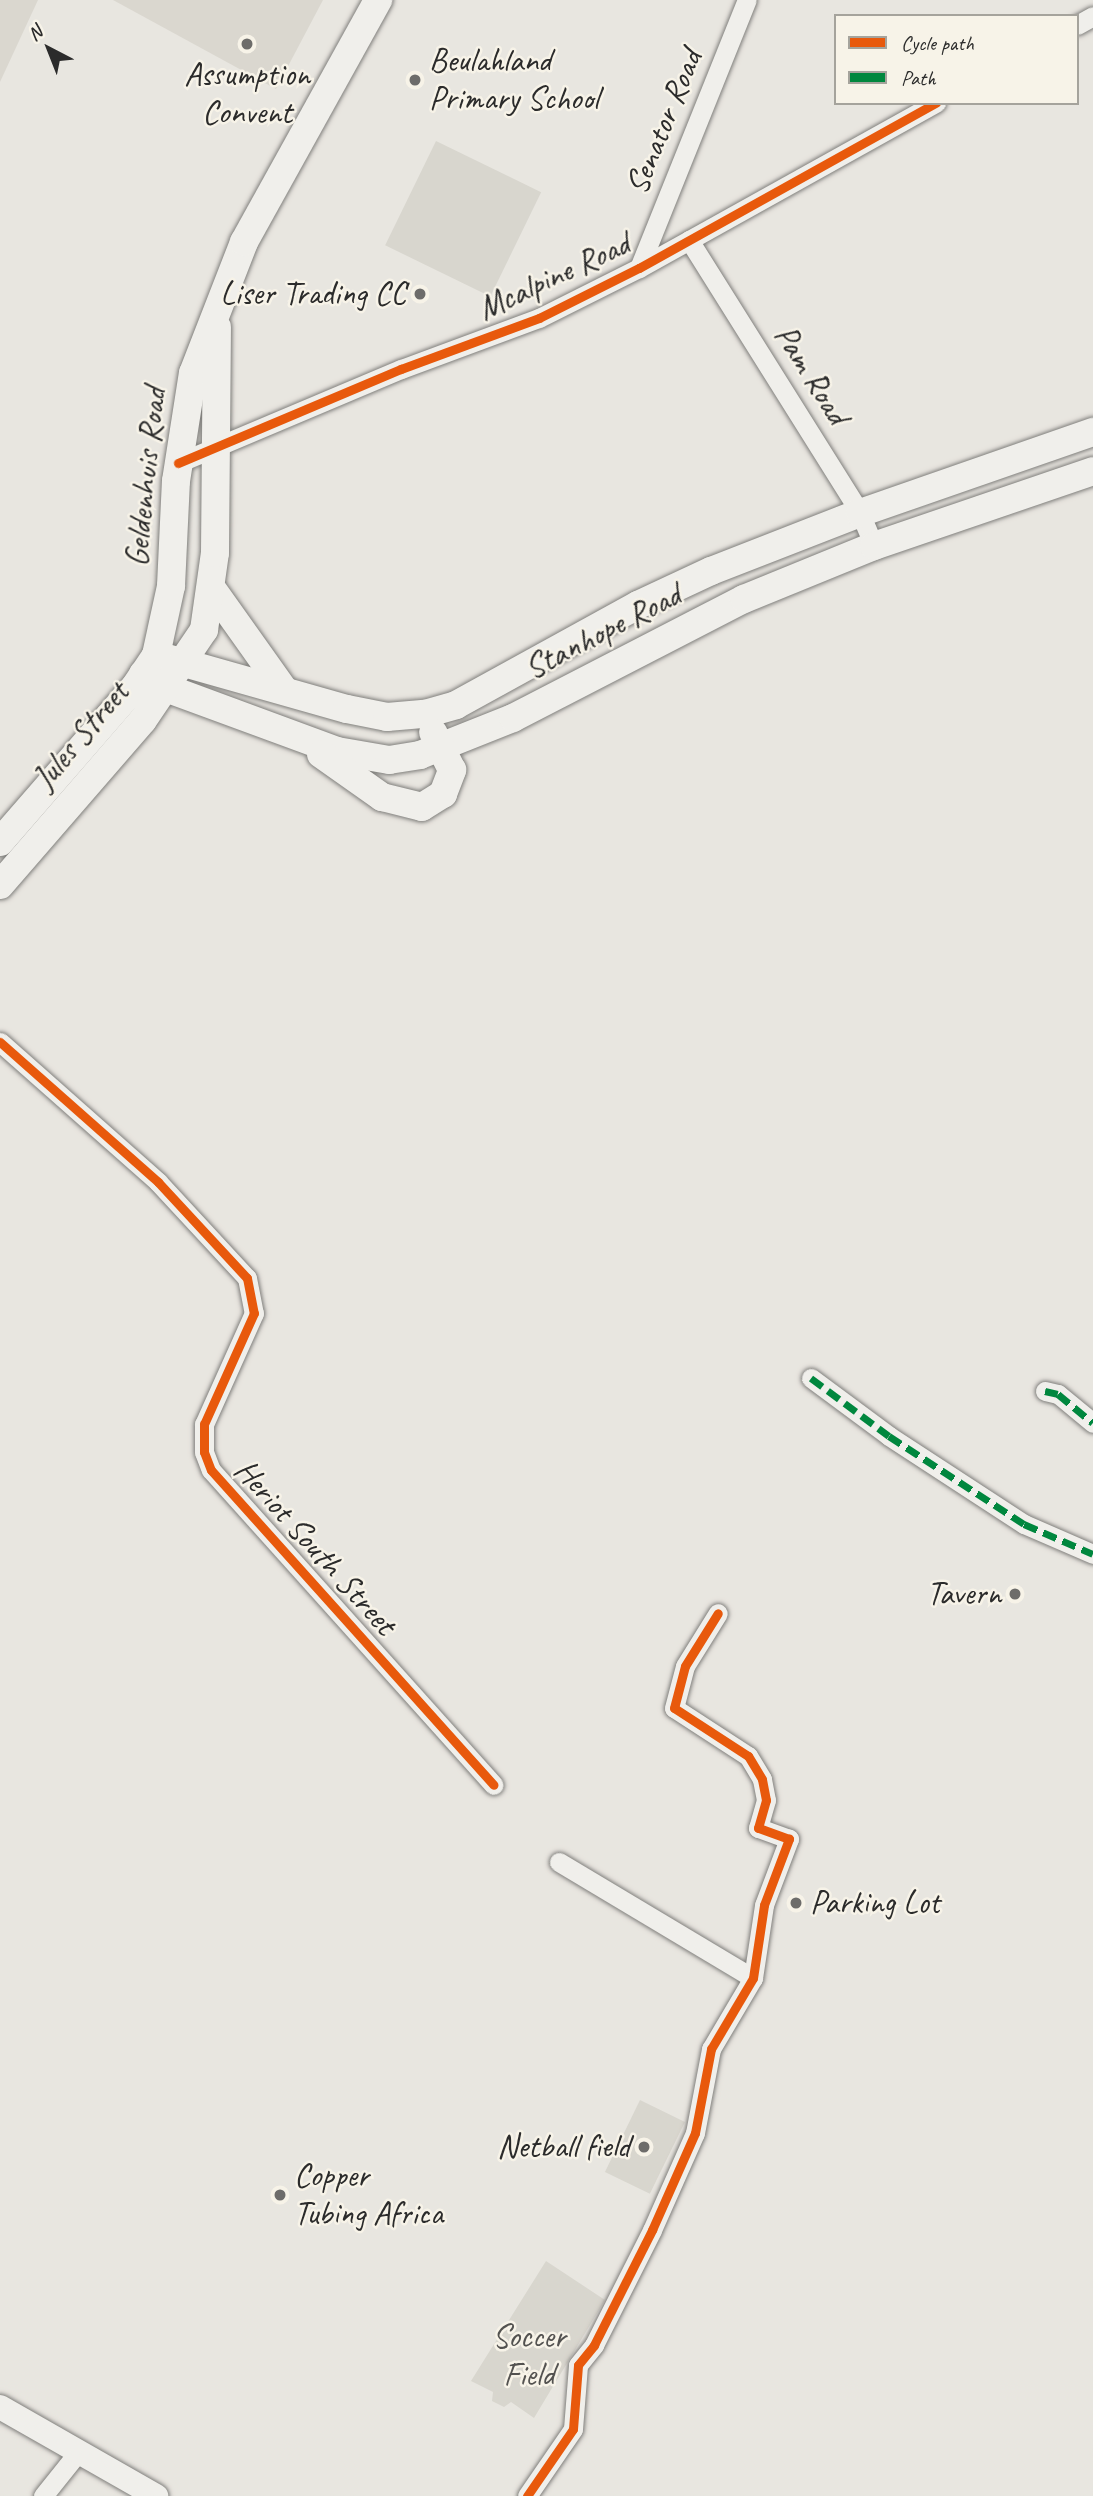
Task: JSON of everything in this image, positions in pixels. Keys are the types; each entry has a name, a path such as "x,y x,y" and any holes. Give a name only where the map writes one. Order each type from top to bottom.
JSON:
{"main road":[{"name":"Geldenhuis Road","path":"155,672 171,586 178,463 192,373 244,242 378,0"},
{"name":"Geldenhuis Road","path":"186,661 204,630 213,590 218,449 217,310"},
{"name":"Stanhope Road","path":"155,672 186,661 387,718 420,715 457,705 638,605 711,571 860,513 1093,432"},
{"name":"Stanhope Road","path":"155,672 296,736 337,751 389,760 444,747 513,718 722,610 874,546 1093,471"},
{"path":"711,571 722,610"},
{"path":"213,590 284,690"},
{"name":"Jules Street","path":"0,842 155,672"},
{"name":"Jules Street","path":"0,886 155,672"},
{"path":"296,736 382,797 413,807 437,800 448,787 453,771 444,747 420,715"}],"street":[{"name":"Senator Road","path":"639,268 747,0"},
{"name":"Mcalpine Road","path":"178,463 218,449 401,369 539,318 639,268 932,105"},
{"name":"Pam Road","path":"690,240 860,513 874,546"},
{"name":"Heriot South Street","path":"0,1042 158,1182 247,1278 254,1313 204,1424 204,1452 211,1470 494,1785"},
{"path":"811,1378 889,1436 1024,1524 1093,1554"},
{"path":"1045,1391 1058,1394 1093,1423"},
{"path":"527,2496 573,2429 578,2365 594,2345 652,2230 695,2133 711,2049 753,1978 764,1905 789,1839 758,1828 766,1800 762,1779 748,1756 674,1708 685,1666 718,1613"},
{"path":"559,1862 753,1978"},
{"path":"0,2407 156,2496"},
{"path":"43,2496 79,2451"}],"shaded area":[{"path":"0,0 38,0 0,82"},
{"name":"Assumption Convent","path":"113,0 323,0 276,89"}],"green space":[{"path":"436,141 541,192 490,297 385,245"},
{"name":"Netball field","path":"640,2100 685,2122 650,2194 605,2172"},
{"name":"Soccer Field","path":"546,2261 605,2300 534,2418 511,2402 504,2407 492,2401 493,2392 471,2381"}],"marked path":[{"path":"811,1378 889,1436 1024,1524 1093,1554"},
{"path":"1045,1391 1058,1394 1093,1423"}],"cycle path":[{"path":"178,463 401,369 539,318 639,268 932,105"},
{"path":"0,1042 158,1182 247,1278 254,1313 204,1424 204,1452 211,1470 494,1785"},
{"path":"527,2496 573,2429 578,2365 594,2345 652,2230 695,2133 711,2049 753,1978 764,1905 789,1839 758,1828 766,1800 762,1779 748,1756 674,1708 685,1666 718,1613"}],"place":[{"name":"Assumption Convent","path":"247,44"},
{"name":"Beulahland Primary School","path":"415,80"},
{"name":"Liser Trading CC","path":"420,294"},
{"name":"Tavern","path":"1015,1594"},
{"name":"Parking Lot","path":"796,1903"},
{"name":"Netball field","path":"644,2147"},
{"name":"Copper Tubing Africa","path":"280,2195"}]}
